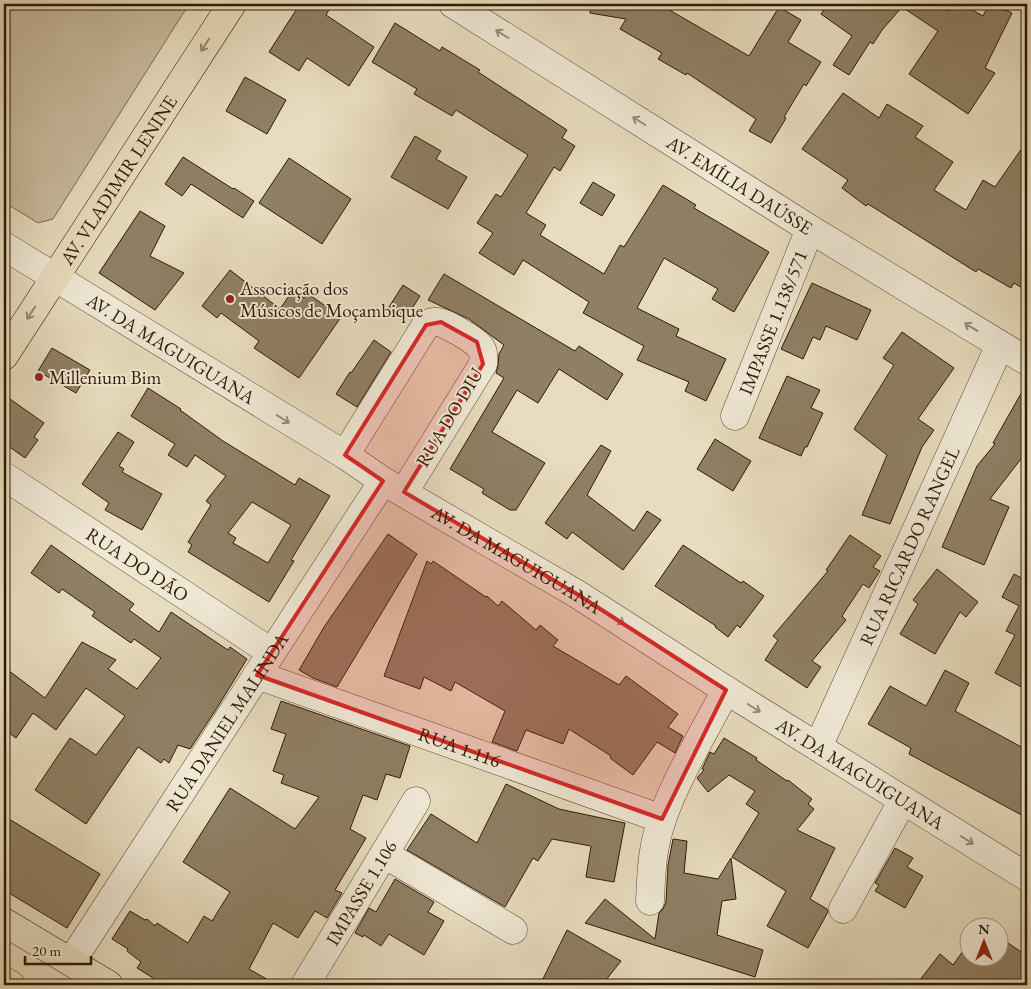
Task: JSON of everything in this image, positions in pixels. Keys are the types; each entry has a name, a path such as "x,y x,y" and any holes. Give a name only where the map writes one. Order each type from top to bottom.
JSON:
{"main road":[{"name":"AV. VLADIMIR LENINE","path":"4,356 232,4"},
{"path":"4,922 109,985"},
{"path":"4,981 12,985"}],"street":[{"name":"AV. EMÍLIA DAÚSSE","path":"453,4 810,228 1027,361"},
{"name":"IMPASSE 1.138/571","path":"735,416 810,228"},
{"name":"AV. DA MAGUIGUANA","path":"4,246 393,486 577,594 726,690 1027,877"},
{"name":"RUA DO DIU","path":"345,455 426,325 431,322 441,322 477,342 484,357 483,364 393,486"},
{"name":"RUA RICARDO RANGEL","path":"818,747 1000,345"},
{"name":"RUA DO DÃO","path":"4,476 271,652"},
{"name":"RUA DANIEL MALINDA","path":"71,962 271,652 393,486"},
{"name":"RUA 1.116","path":"257,675 662,819"},
{"path":"650,901 654,851 662,819 678,782 726,690"},
{"path":"843,909 903,800"},
{"name":"IMPASSE 1.106","path":"304,985 416,802"},
{"path":"384,854 513,930"}],"highlighted area":[{"path":"441,322 477,342 483,364 404,492 577,594 726,690 662,819 257,675 383,481 345,455 426,325"}],"shaded area":[{"path":"4,4 189,4 53,219 38,223 4,202"}],"building":[{"path":"300,4 332,4 326,15 374,47 349,86 307,58 299,71 269,52"},
{"path":"591,4 659,4 749,56 779,7 801,20 788,42 821,62 806,86 804,84 771,143 749,131 756,119 687,73 686,75 658,59 662,53 620,29 626,19 590,13"},
{"path":"828,4 937,4 948,11 952,4 961,4 983,16 989,4 992,4 1012,13 985,68 995,73 968,114 909,74 938,31 902,7 882,30 873,44 870,42 849,75 833,65 852,36 821,14"},
{"path":"395,23 440,51 442,47 480,70 478,72 567,130 562,138 575,146 560,171 554,167 526,213 546,225 540,235 604,274 620,245 624,247 663,185 696,205 694,208 769,252 734,312 712,299 718,289 664,258 637,308 679,329 676,336 726,359 706,401 685,391 689,382 637,360 644,346 583,313 589,302 523,260 514,275 479,253 493,233 477,223 496,194 501,197 528,155 456,110 452,116 414,94 417,89 372,62"},
{"path":"245,77 286,100 267,134 226,111"},
{"path":"843,93 879,118 887,104 923,126 915,137 953,162 934,190 966,210 983,180 995,187 1027,141 1027,291 1014,283 1011,288 978,269 976,272 868,204 866,206 842,188 848,180 802,149"},
{"path":"415,136 441,151 436,159 467,177 448,209 391,177"},
{"path":"183,157 254,201 243,218 191,184 182,196 165,184"},
{"path":"289,158 351,199 322,244 259,203"},
{"path":"593,182 615,195 602,216 580,203"},
{"path":"140,211 165,226 150,256 184,273 155,310 99,273"},
{"path":"230,270 280,309 293,290 304,298 307,293 341,317 299,378 254,348 259,341 221,313 217,318 202,306"},
{"path":"444,274 575,351 579,346 623,374 607,400 559,369 538,403 517,390 492,432 545,463 516,510 510,510 482,493 484,489 450,469 504,378 496,373 499,354 504,345 469,319 428,300"},
{"path":"812,283 871,310 857,340 826,326 820,340 813,337 803,359 781,349"},
{"path":"403,285 420,296 404,321 387,310"},
{"path":"902,332 954,368 918,419 934,430 922,447 890,524 862,515 887,455 854,429 894,365 883,358"},
{"path":"374,340 391,352 357,407 336,394"},
{"path":"52,348 90,370 76,393 38,371"},
{"path":"787,376 820,390 811,408 823,413 801,456 759,438"},
{"path":"1027,383 1027,451 990,499 1009,507 984,565 942,547 977,466 995,444 993,443"},
{"path":"148,388 181,409 223,441 295,485 299,478 330,496 291,560 294,561 269,602 188,552 192,545 188,542 211,505 206,501 226,476 195,455 187,467 168,455 175,444 131,416","holes":["252,502 291,525 268,563 233,543 236,538 228,533"]},
{"path":"10,399 44,423 34,437 38,440 25,458 4,443 4,409"},
{"path":"118,432 134,442 119,466 124,469 122,472 162,494 142,530 105,510 109,503 82,484"},
{"path":"715,439 751,461 733,491 697,469"},
{"path":"601,445 611,451 587,495 634,531 647,511 661,520 623,570 572,532 567,539 545,523"},
{"path":"388,534 417,554 337,687 313,678 299,670 324,627"},
{"path":"850,535 881,556 873,567 880,571 869,588 863,584 842,616 846,620 812,661 821,667 807,688 765,660 778,640 773,636 828,571 826,570"},
{"path":"51,545 134,604 129,610 159,632 171,612 228,650 230,647 247,659 190,749 178,745 169,763 164,759 161,763 138,747 86,824 35,790 70,738 96,755 125,716 86,688 56,730 33,713 16,738 4,729 4,667 45,698 82,642 116,660 108,669 137,689 161,658 134,639 131,643 92,616 95,612 62,589 59,593 31,573"},
{"path":"683,545 741,583 743,581 764,596 740,628 737,625 728,637 716,626 655,586"},
{"path":"427,561 431,564 433,561 487,596 498,606 502,601 536,630 540,625 558,640 553,646 619,685 626,676 678,714 668,727 683,736 675,753 657,742 633,775 610,758 611,756 569,729 563,744 526,730 517,751 492,742 505,711 455,682 451,691 424,677 420,689 384,676"},
{"path":"937,569 978,602 966,617 960,612 935,654 900,634 918,604 913,600"},
{"path":"1014,574 1027,581 1027,690 995,673 1015,635 1006,631 1019,606 1002,597"},
{"path":"945,670 969,683 955,711 1027,750 1027,818 909,754 911,748 868,724 890,686 926,706"},
{"path":"281,701 410,746 400,778 386,774 377,800 363,795 350,829 366,838 335,890 342,893 327,918 315,911 298,938 273,923 249,969 277,985 164,985 137,968 141,962 127,951 128,949 112,939 130,911 145,920 147,919 155,926 157,923 188,943 204,916 212,921 230,892 183,862 230,788 295,829 319,797 281,783 284,775 273,771 286,734 271,729"},
{"path":"724,738 757,758 756,760 788,780 812,799 808,804 814,809 797,830 835,848 810,899 827,909 828,912 808,948 767,926 786,891 732,857 759,813 746,804 755,791 729,775 708,792 697,778 704,770 702,769 710,752 714,754"},
{"path":"506,784 559,809 625,823 614,882 586,877 591,846 552,839 538,861 533,858 505,907 407,850 431,814 477,843"},
{"path":"4,816 100,874 67,928 4,890"},
{"path":"673,839 687,841 684,873 718,879 731,858 736,899 722,901 717,935 763,950 755,977 585,923 605,899 655,939 659,913 666,902 668,865"},
{"path":"895,848 913,858 907,867 923,876 905,908 875,891 879,885 875,883"},
{"path":"395,879 434,902 428,912 444,921 424,955 389,934 381,946 364,935 363,937 355,933 369,908 376,912"},
{"path":"567,930 621,961 602,985 540,985"},
{"path":"1008,943 1027,956 1027,985 916,985 940,954 953,965 958,958 958,966 1008,966"}],"place":[{"name":"Associação dos Músicos de Moçambique","path":"230,299"},
{"name":"Millenium Bim","path":"39,377"}]}
